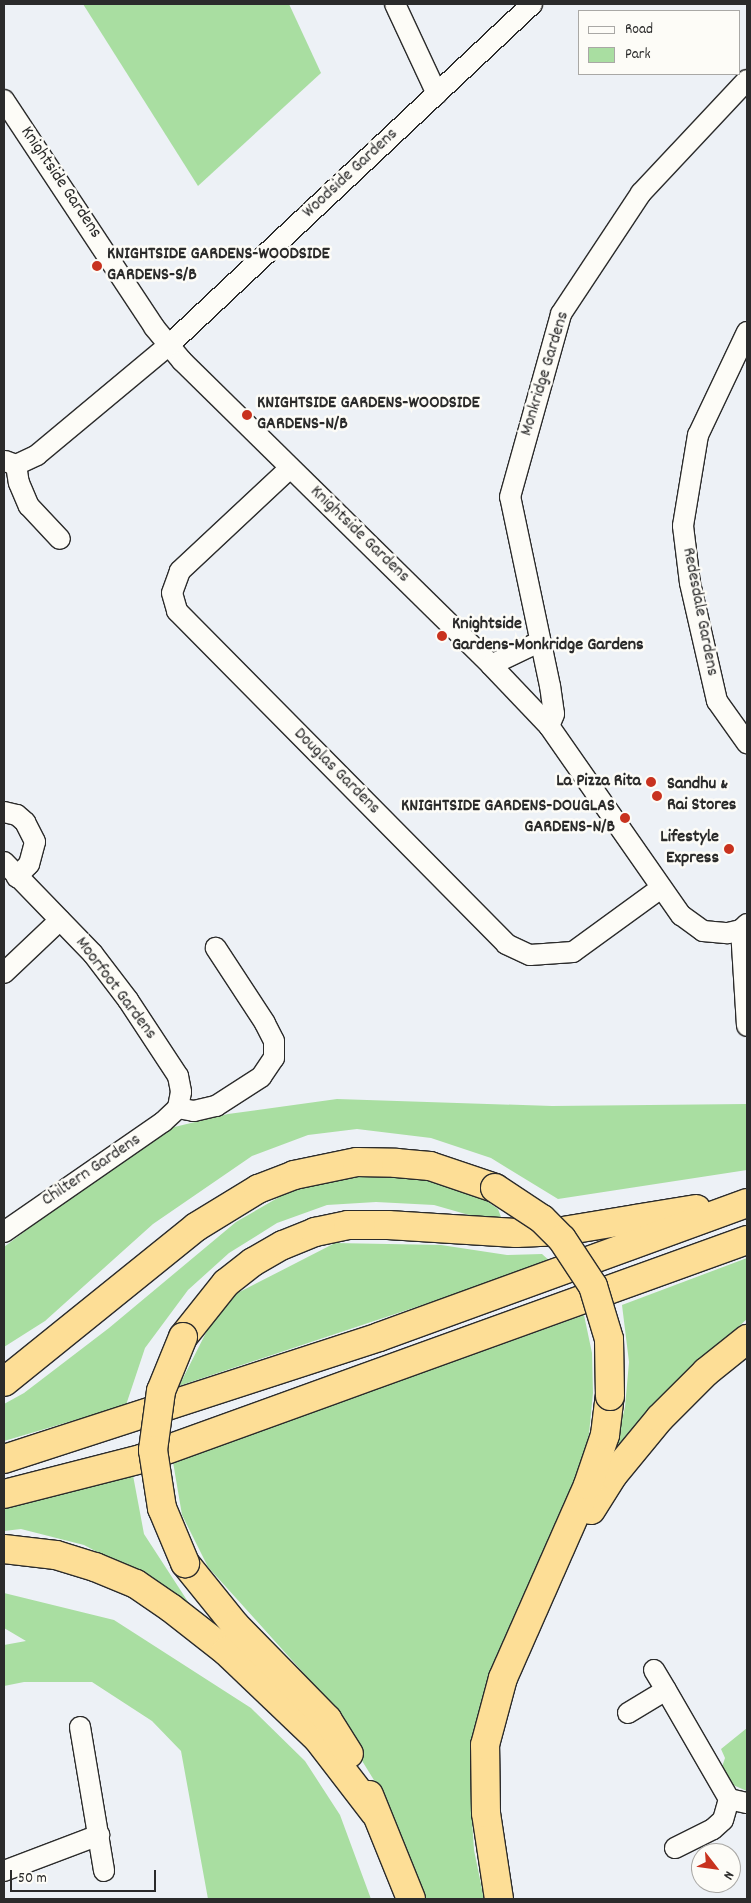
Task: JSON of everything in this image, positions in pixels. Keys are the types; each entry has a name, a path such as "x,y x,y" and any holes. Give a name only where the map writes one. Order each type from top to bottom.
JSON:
{"highway":[{"path":"4,1382 196,1227 258,1189 294,1175 357,1162 430,1166 495,1188 534,1213 562,1238 593,1286 609,1340 610,1396 605,1435 588,1485 555,1566 503,1678 485,1745 486,1813 499,1899"},
{"path":"411,1899 375,1813 360,1771 327,1719 235,1625 185,1562 162,1508 154,1450 161,1391 183,1337 202,1308 233,1278 283,1244 315,1232 348,1225 388,1225 516,1233 563,1231 747,1202"},
{"path":"4,1459 378,1337 747,1202"},
{"path":"4,1494 141,1458 747,1240"},
{"path":"555,1566 614,1475 660,1418 706,1372 747,1339"},
{"path":"4,1549 56,1555 95,1566 136,1584 171,1608 226,1651 318,1739 375,1813"}],"street":[{"path":"394,4 437,94"},
{"name":"Woodside Gardens","path":"10,463 37,454 169,345 532,4"},
{"name":"Monkridge Gardens","path":"549,726 554,714 510,497 561,314 641,192 747,80"},
{"name":"Knightside Gardens","path":"4,100 169,345 290,468 491,665 549,726 661,888 692,925 716,933 744,927"},
{"name":"Redesdale Gardens","path":"747,332 698,435 683,526 690,583 717,701 747,743"},
{"path":"10,463 29,506 60,539"},
{"name":"Douglas Gardens","path":"290,468 180,571 172,593 177,611 506,944 530,955 573,952 661,888"},
{"path":"491,665 540,641"},
{"path":"4,812 17,815 26,822 35,842 29,864 17,877"},
{"name":"Moorfoot Gardens","path":"4,862 93,954 128,1000 178,1076 181,1092 178,1108"},
{"path":"4,973 60,920"},
{"path":"744,927 747,1026"},
{"path":"178,1108 194,1111 216,1106 261,1076 274,1058 274,1041 265,1023 216,948"},
{"name":"Chiltern Gardens","path":"4,1232 163,1122 178,1108"},
{"path":"654,1670 738,1801 713,1829 675,1848"},
{"path":"628,1713 666,1690"},
{"path":"80,1727 104,1871"},
{"path":"4,1870 99,1835"}],"green space":[{"path":"83,4 289,4 321,73 198,186"},
{"path":"337,1099 552,1106 747,1104 747,1170 558,1199 491,1158 431,1138 357,1129 308,1135 252,1156 153,1224 45,1321 4,1347 4,1247 158,1131 228,1114"},
{"path":"342,1176 430,1179 471,1190 498,1209 504,1225 434,1205 376,1202 327,1205 277,1223 229,1253 188,1290 145,1348 126,1405 4,1441 4,1404 24,1393 109,1328 236,1222 288,1192"},
{"path":"335,1243 441,1245 507,1255 542,1254 551,1262 179,1386 222,1301"},
{"path":"747,1258 747,1319 678,1381 615,1449 625,1407 629,1362 622,1305"},
{"path":"584,1315 592,1353 593,1393 589,1434 575,1490 491,1668 478,1716 471,1805 474,1850 484,1899 426,1899 377,1785 317,1688 208,1567 182,1515 173,1462"},
{"path":"132,1470 144,1534 194,1611 161,1586 84,1545 21,1529 4,1531 4,1507"},
{"path":"4,1593 114,1620 251,1708 305,1761 340,1815 371,1899 208,1899 181,1751 152,1721 92,1682 24,1682 4,1686 4,1645 26,1641 4,1628"},
{"path":"747,1728 747,1791 733,1785 722,1767 725,1758 721,1749"}],"place":[{"name":"KNIGHTSIDE GARDENS-WOODSIDE GARDENS-S/B","path":"97,266"},
{"name":"KNIGHTSIDE GARDENS-WOODSIDE GARDENS-N/B","path":"247,415"},
{"name":"Knightside Gardens-Monkridge Gardens","path":"442,636"},
{"name":"La Pizza Rita","path":"651,782"},
{"name":"Sandhu & Rai Stores","path":"657,796"},
{"name":"KNIGHTSIDE GARDENS-DOUGLAS GARDENS-N/B","path":"625,818"},
{"name":"Lifestyle Express","path":"729,849"}]}
